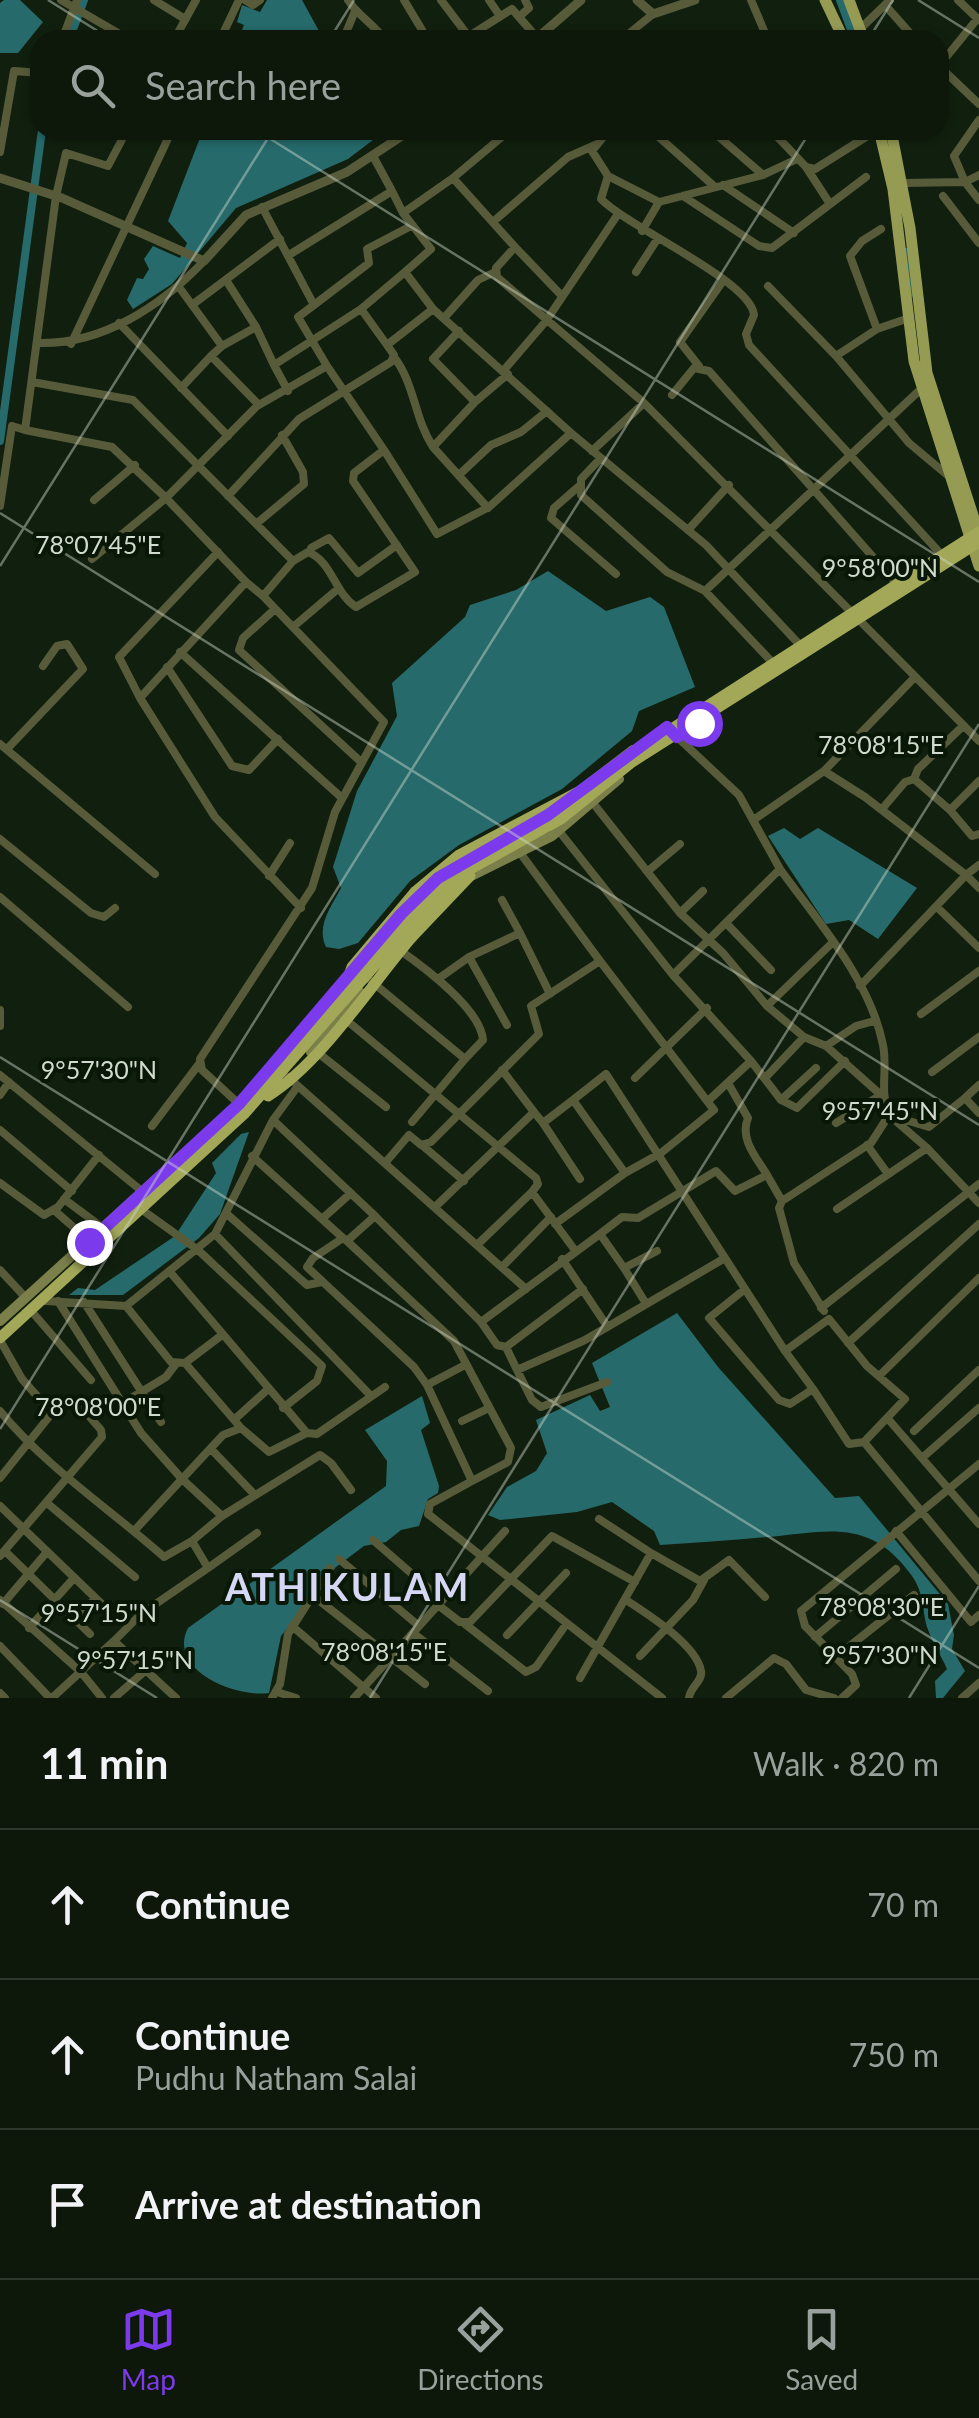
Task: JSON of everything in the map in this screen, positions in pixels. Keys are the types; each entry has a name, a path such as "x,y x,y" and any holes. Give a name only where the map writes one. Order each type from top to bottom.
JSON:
{"highway":[{"path":"0,1324 240,1108 404,919 457,868 549,820 646,743 977,537"},
{"path":"0,1341 254,1104 429,904 465,872 561,819 632,762 977,537"},
{"path":"344,990 352,967 414,892 459,856 578,792"},
{"path":"254,1104 286,1085 412,937 470,876"}],"main road":[{"path":"825,0 839,30"},
{"path":"849,0 860,30"},
{"path":"881,140 894,189 921,389 946,474 977,537"},
{"path":"893,140 903,184 926,373 977,537 979,566"},
{"path":"0,1324 239,1104 401,914 438,878 548,815 645,741 940,553 977,537"},
{"path":"0,1341 52,1301 288,1076 398,949 470,876 560,831 677,737 858,622 977,537"}],"street":[{"path":"61,0 112,30"},
{"path":"154,0 185,19"},
{"path":"179,30 196,0"},
{"path":"226,30 242,0 253,5 260,0"},
{"path":"348,0 378,30"},
{"path":"404,0 422,30"},
{"path":"441,0 461,30"},
{"path":"488,0 500,16"},
{"path":"521,15 529,8 525,0"},
{"path":"547,30 581,0"},
{"path":"637,0 652,14"},
{"path":"632,30 652,14 696,0"},
{"path":"751,0 764,30"},
{"path":"949,54 978,19 958,0"},
{"path":"865,30 888,2 909,30"},
{"path":"66,30 75,5"},
{"path":"478,30 512,9 531,30"},
{"path":"347,30 354,10"},
{"path":"0,152 14,71 30,72"},
{"path":"949,76 979,104"},
{"path":"979,120 954,156 979,200"},
{"path":"25,430 38,344 52,195 66,153 108,166 121,140"},
{"path":"72,344 167,140"},
{"path":"38,344 72,344 119,324 178,287 195,257 246,215 347,172 395,140"},
{"path":"402,214 498,140"},
{"path":"494,221 568,157 600,140"},
{"path":"663,140 719,186 794,233"},
{"path":"723,140 763,175"},
{"path":"782,140 830,204"},
{"path":"806,168 823,165 862,140"},
{"path":"596,144 593,156 608,176 659,202 763,175 797,158"},
{"path":"274,365 360,309 431,250 402,214 373,156"},
{"path":"608,176 600,199 642,231 723,281 754,307 746,334 750,345 940,553"},
{"path":"903,184 966,182 979,176"},
{"path":"683,196 759,246 772,248 866,177"},
{"path":"0,178 52,195 195,257"},
{"path":"453,178 561,295"},
{"path":"289,254 392,191"},
{"path":"943,196 979,243"},
{"path":"642,231 659,202"},
{"path":"262,207 314,305"},
{"path":"433,446 506,372 546,321 618,214"},
{"path":"411,226 367,249 369,263 298,317 437,534 488,508 528,476 571,433"},
{"path":"876,329 850,256 862,240 881,229"},
{"path":"636,272 658,238"},
{"path":"192,305 280,239"},
{"path":"444,318 478,280 495,272 515,246"},
{"path":"404,272 433,309 600,459 688,530 798,643"},
{"path":"495,272 546,321 644,403 979,742"},
{"path":"226,280 256,327 288,390"},
{"path":"723,281 680,342 895,582"},
{"path":"768,286 836,356 926,460 946,474"},
{"path":"178,287 222,346"},
{"path":"360,309 406,373 417,419 433,446 462,473 488,508"},
{"path":"386,345 433,309"},
{"path":"836,356 876,329 910,318"},
{"path":"119,324 228,436"},
{"path":"182,388 222,346 256,327"},
{"path":"459,332 433,360 475,402"},
{"path":"211,356 259,405"},
{"path":"228,496 282,435 394,357"},
{"path":"92,558 166,498 259,405 327,366"},
{"path":"672,394 699,366"},
{"path":"32,382 133,400 294,561"},
{"path":"705,591 921,389"},
{"path":"592,452 644,403"},
{"path":"462,473 492,445 521,432 547,410"},
{"path":"0,506 6,424 100,443 135,465 382,717 383,726 342,798 320,873 200,1064 152,1126"},
{"path":"256,524 304,484 303,472 282,435"},
{"path":"310,552 321,560 353,606 360,606 415,572 353,481 354,473 384,450"},
{"path":"600,459 578,487 554,508 551,518 616,574"},
{"path":"94,500 135,465"},
{"path":"688,530 728,485"},
{"path":"578,487 580,495 667,572 705,591 771,661"},
{"path":"263,596 294,561 329,538 358,573 397,545"},
{"path":"218,552 119,657 215,818 300,908"},
{"path":"140,698 246,582"},
{"path":"294,627 338,588"},
{"path":"275,609 243,638 240,650 360,762"},
{"path":"44,666 57,646 67,644 83,670 4,747 155,874"},
{"path":"180,652 342,798"},
{"path":"167,666 232,766 249,770 278,740"},
{"path":"755,820 824,771 914,678"},
{"path":"882,809 963,726"},
{"path":"667,727 739,794 780,869 860,986 883,1046 881,1094 889,1115 979,1203"},
{"path":"824,771 882,809 979,888"},
{"path":"914,779 950,810 972,836 979,834"},
{"path":"950,810 979,781"},
{"path":"594,803 680,913 767,1006 804,1037 826,1046 881,1094"},
{"path":"560,831 673,975 708,1008 781,1100 797,1108 845,1061"},
{"path":"0,839 91,913 104,917 115,908"},
{"path":"269,876 290,843"},
{"path":"648,871 680,844"},
{"path":"502,1266 553,1221 661,1153 714,1110 664,1048 520,849"},
{"path":"860,986 979,865"},
{"path":"673,975 780,869"},
{"path":"680,913 703,891"},
{"path":"0,896 128,1007"},
{"path":"502,900 550,994"},
{"path":"937,907 979,948"},
{"path":"726,923 771,970"},
{"path":"438,979 469,957 520,933"},
{"path":"767,1006 832,942"},
{"path":"398,949 438,979 484,1034 412,1122"},
{"path":"469,957 506,1026"},
{"path":"424,1146 539,1034 529,1010 600,961"},
{"path":"921,1014 979,971"},
{"path":"371,981 466,1059"},
{"path":"635,1078 708,1008"},
{"path":"0,1010 0,1026"},
{"path":"341,1016 536,1178 538,1184 532,1192 478,1244"},
{"path":"826,1046 856,1026 874,1022"},
{"path":"932,1072 979,1036"},
{"path":"765,1078 804,1037"},
{"path":"314,1049 386,1107"},
{"path":"709,1100 752,1061"},
{"path":"200,1064 239,1104"},
{"path":"781,1100 816,1068"},
{"path":"502,1070 580,1180"},
{"path":"0,1074 143,1192"},
{"path":"543,1123 606,1074 849,1444 864,1442 905,1399 848,1343 821,1308 794,1262 779,1208 782,1200 867,1145 889,1115"},
{"path":"288,1076 526,1289"},
{"path":"0,1095 9,1082"},
{"path":"728,1083 748,1118 743,1130 746,1139 782,1200"},
{"path":"889,1115 929,1127 979,1085"},
{"path":"126,1306 215,1234 252,1156 298,1086"},
{"path":"836,1123 881,1094"},
{"path":"965,1098 979,1113"},
{"path":"573,1100 625,1173"},
{"path":"435,1207 534,1112"},
{"path":"273,1120 351,1192 481,1322 497,1344 506,1347 532,1400 541,1407 607,1382"},
{"path":"0,1130 72,1191"},
{"path":"386,1162 409,1135 464,1181"},
{"path":"867,1145 888,1174"},
{"path":"837,1208 926,1148"},
{"path":"0,1182 44,1216 72,1191 99,1155"},
{"path":"252,1156 448,1335 511,1448 512,1457 437,1499 428,1509 432,1518 662,1698"},
{"path":"481,1322 574,1249 622,1217 638,1218 716,1171 735,1191 767,1175"},
{"path":"821,1308 979,1184"},
{"path":"323,1218 351,1192"},
{"path":"532,1192 574,1249"},
{"path":"64,1199 103,1228"},
{"path":"54,1210 89,1242"},
{"path":"145,1212 198,1250 322,1366 317,1380 283,1408"},
{"path":"226,1214 307,1285 322,1282"},
{"path":"375,1216 309,1261 310,1271 427,1384 472,1482"},
{"path":"848,1343 979,1224"},
{"path":"215,1234 371,1396"},
{"path":"600,1234 644,1302"},
{"path":"624,1268 657,1251"},
{"path":"517,1370 607,1326 725,1258"},
{"path":"562,1259 607,1326"},
{"path":"0,1270 26,1298"},
{"path":"170,1272 307,1433"},
{"path":"879,1376 979,1278"},
{"path":"506,1347 583,1289"},
{"path":"745,1289 709,1318 779,1400 790,1404 813,1390"},
{"path":"52,1301 126,1306 266,1452 307,1433 317,1434 385,1387"},
{"path":"52,1301 141,1433 222,1516"},
{"path":"84,1302 162,1422"},
{"path":"33,1313 90,1380"},
{"path":"785,1351 829,1319"},
{"path":"124,1403 222,1335"},
{"path":"0,1341 22,1379 52,1413 0,1478"},
{"path":"427,1384 465,1365"},
{"path":"914,1431 979,1370"},
{"path":"134,1531 267,1390"},
{"path":"77,1402 102,1433 3,1553 90,1634"},
{"path":"922,1458 979,1408"},
{"path":"462,1421 487,1410"},
{"path":"0,1411 28,1445 66,1480 164,1558 253,1493 320,1455 332,1462 352,1490"},
{"path":"889,1420 978,1519"},
{"path":"864,1442 979,1581"},
{"path":"211,1448 253,1493"},
{"path":"842,1698 855,1680 800,1620 801,1610 979,1464"},
{"path":"46,1504 135,1577"},
{"path":"1,1510 110,1612"},
{"path":"598,1519 695,1580 704,1579"},
{"path":"354,1698 505,1531"},
{"path":"896,1531 975,1618 979,1630"},
{"path":"0,1646 51,1698 141,1614 258,1533"},
{"path":"466,1624 552,1536 635,1582"},
{"path":"373,1540 440,1603 526,1672 536,1667 567,1623"},
{"path":"192,1541 208,1568"},
{"path":"46,1553 28,1578 2,1602 81,1672 102,1698"},
{"path":"580,1678 600,1649 651,1553"},
{"path":"339,1560 488,1691"},
{"path":"640,1656 693,1600 704,1579 729,1560 765,1596"},
{"path":"296,1698 274,1695 292,1626 330,1568"},
{"path":"815,1637 896,1569"},
{"path":"507,1634 566,1572"},
{"path":"29,1628 74,1578"},
{"path":"311,1594 425,1684"},
{"path":"836,1657 914,1595"},
{"path":"76,1620 95,1599"},
{"path":"626,1600 667,1626 701,1670 688,1698"},
{"path":"292,1626 376,1698"},
{"path":"114,1641 176,1698"},
{"path":"726,1698 774,1658 786,1664 806,1690 834,1698"},
{"path":"114,1698 145,1670"},
{"path":"962,1698 979,1682"}],"water":[{"path":"20,0 43,22 37,30 30,30 30,38 18,53 0,53 0,3"},
{"path":"267,0 302,0 318,30 242,30 244,25 237,22 242,5 260,12"},
{"path":"199,140 373,140 348,159 236,208 172,284 133,309 127,300 137,278 143,279 149,269 144,259 153,246 180,258 187,243 168,221"},
{"path":"548,571 606,611 650,597 664,607 695,687 639,711 632,731 562,789 459,845 410,881 358,943 339,949 326,947 324,924 341,888 333,867 357,791 397,716 392,683 465,617 470,605 516,590"},
{"path":"784,828 800,839 818,828 917,888 878,939 849,920 826,924 768,836"},
{"path":"249,1132 220,1214 199,1238 123,1295 69,1295 78,1288 95,1290 175,1236 216,1173 212,1163 241,1134"},
{"path":"677,1313 718,1367 835,1498 859,1496 948,1604 954,1635 952,1649 965,1671 943,1698 936,1698 935,1681 947,1669 927,1627 916,1582 897,1557 865,1537 830,1531 660,1545 654,1531 612,1502 577,1512 500,1520 488,1515 507,1487 536,1471 547,1453 536,1420 590,1395 600,1411 610,1407 592,1363"},
{"path":"422,1396 430,1423 421,1430 439,1486 438,1493 428,1499 419,1526 401,1530 386,1542 364,1546 336,1567 281,1636 269,1693 238,1691 207,1678 187,1656 184,1643 188,1628 386,1486 387,1461 365,1430"}],"waterway":[{"path":"73,30 84,0"},
{"path":"840,0 851,30"},
{"path":"0,441 41,140"},
{"path":"907,252 911,293"}],"district":[{"name":"ATHIKULAM","path":"348,1588"}],"route":[{"path":"89,1242 239,1104 401,914 438,878 548,815 667,727 677,737 699,723"}]}
